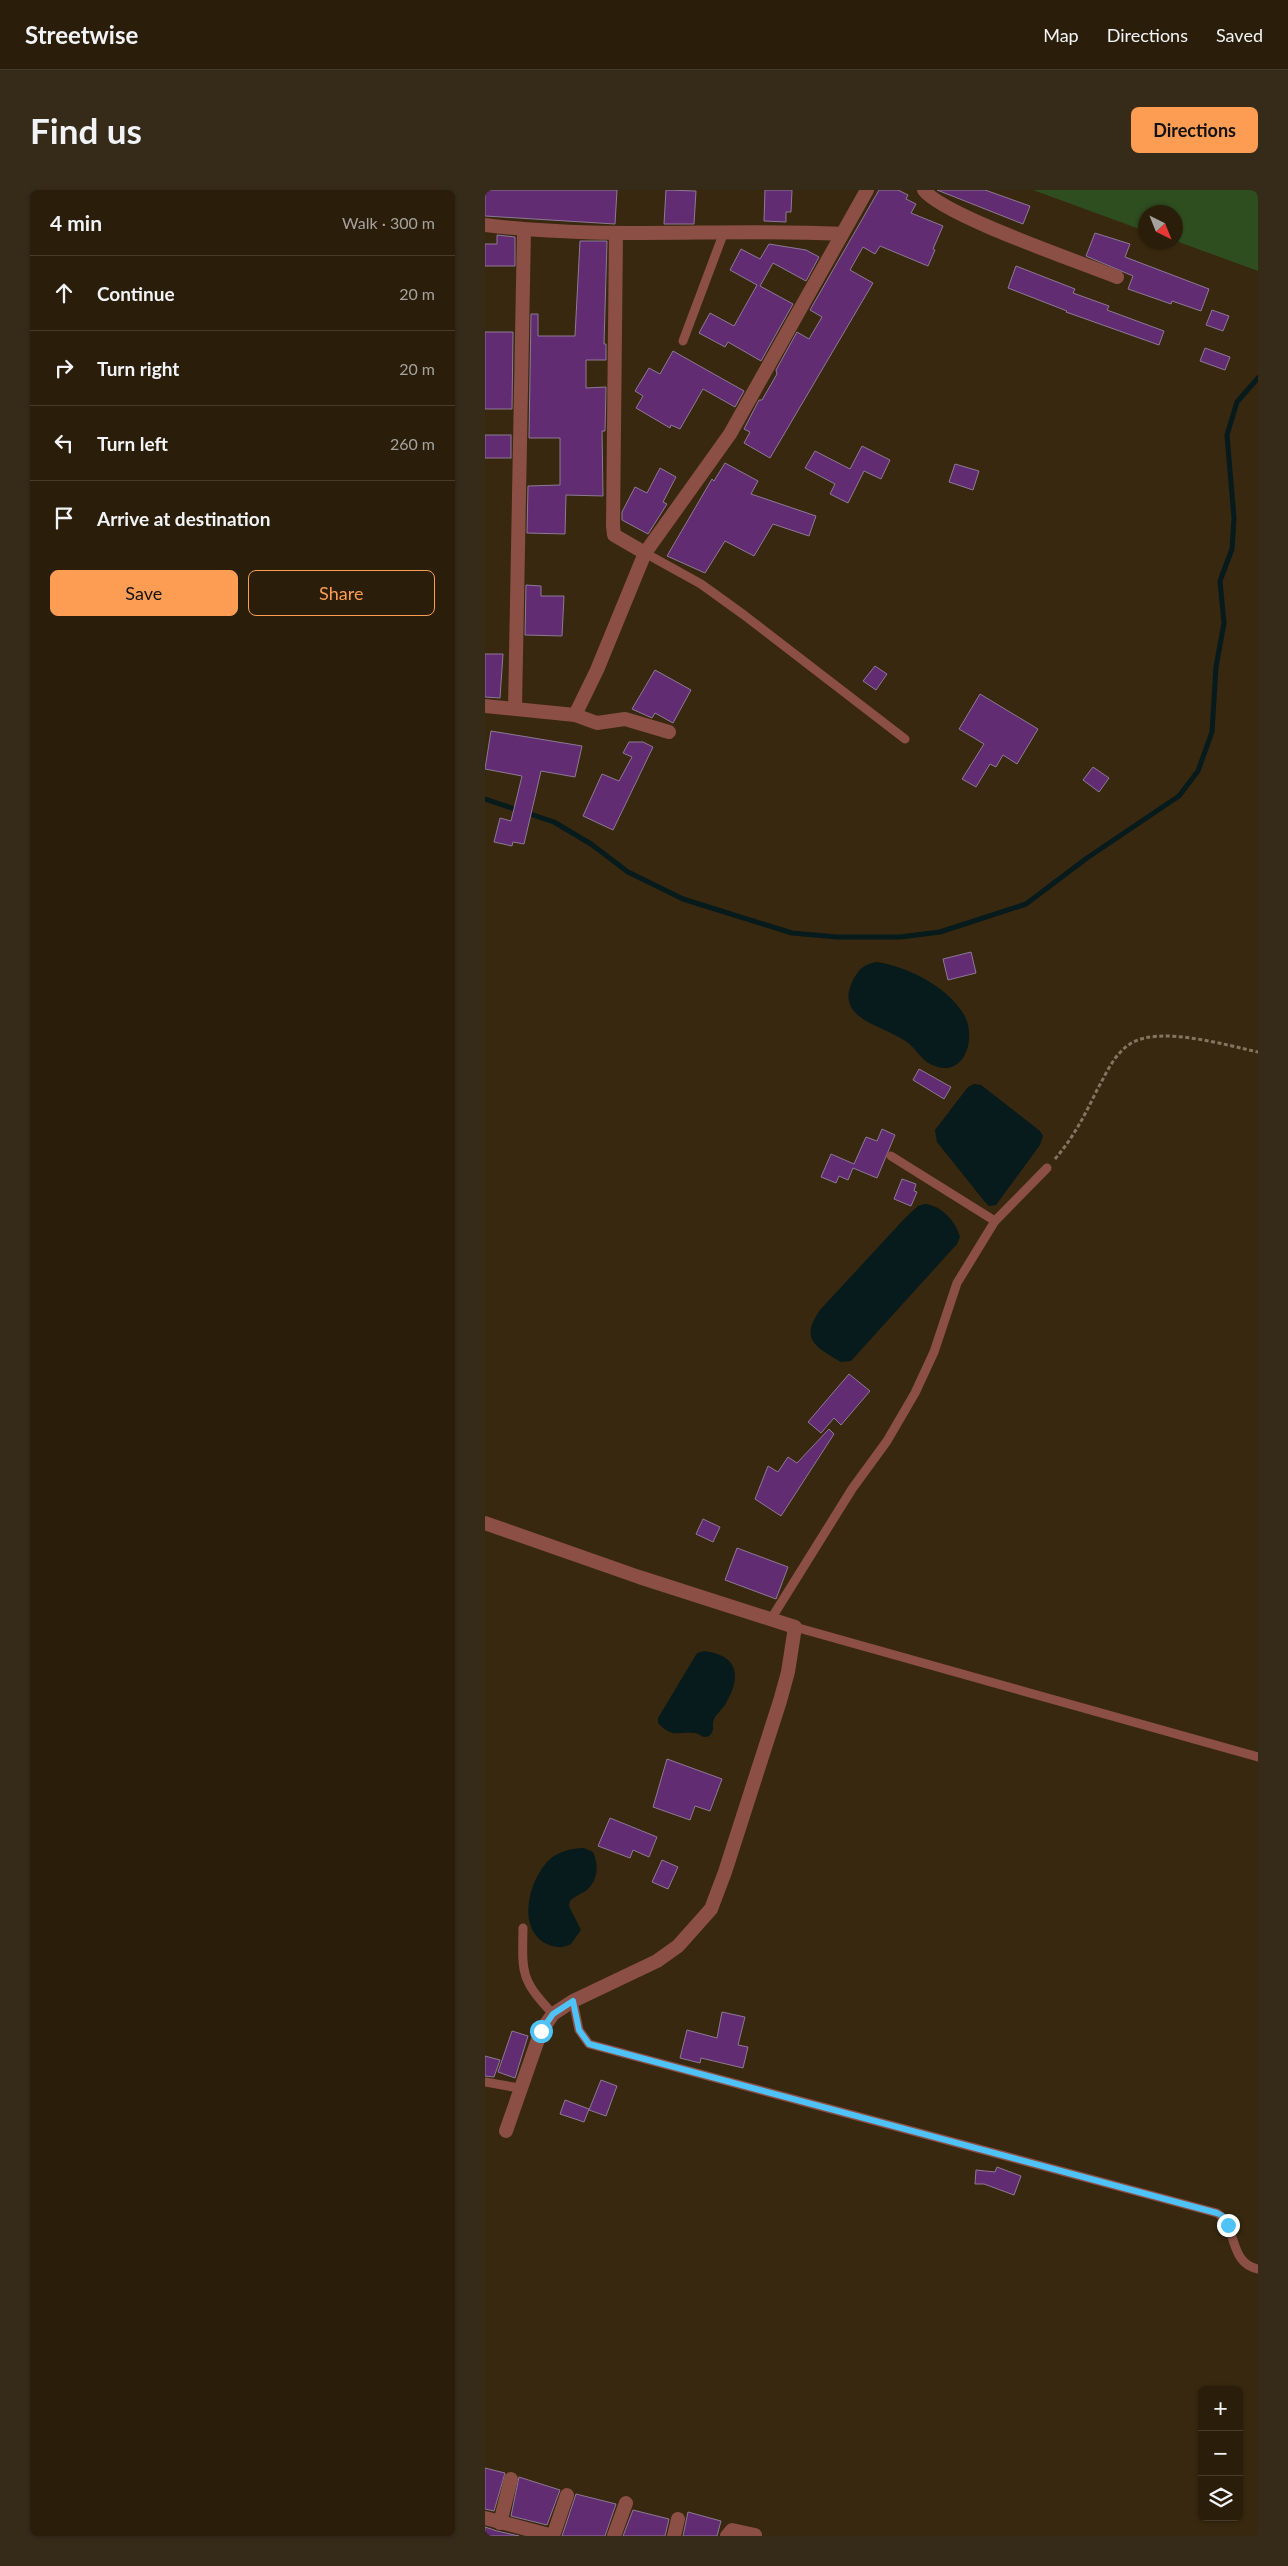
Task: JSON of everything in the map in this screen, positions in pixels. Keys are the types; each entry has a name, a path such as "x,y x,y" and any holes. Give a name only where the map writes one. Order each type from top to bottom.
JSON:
{"street":[{"path":"575,715 597,670 645,553 730,434 867,190"},
{"path":"924,190 937,203 968,217 1117,277"},
{"path":"485,225 524,230 616,233 841,234"},
{"path":"515,708 524,230"},
{"path":"616,233 613,526 614,535 645,553"},
{"path":"485,706 575,715 597,723 625,719 669,732"},
{"path":"485,1523 639,1577 795,1627 781,1701 711,1909 678,1946 657,1961 573,2001 553,2014 541,2031 519,2088 506,2131"},
{"path":"500,2523 511,2479"},
{"path":"485,2518 553,2536 567,2495"},
{"path":"614,2536 626,2503"},
{"path":"674,2536 678,2519"},
{"path":"727,2536 732,2530 755,2535"}],"lane":[{"path":"683,341 724,232"},
{"path":"645,553 701,584 905,738"},
{"path":"891,1156 995,1221"},
{"path":"771,1619 852,1489 887,1441 915,1393 934,1352 957,1283 995,1221 1047,1168"},
{"path":"795,1627 1258,1757"},
{"path":"523,1928 522,1959 526,1981 535,1995 553,2014"},
{"path":"573,2001 579,2030 589,2044 1217,2213 1224,2217 1236,2252 1250,2267 1258,2269"},
{"path":"485,2082 519,2088"}],"path":[{"path":"1047,1168 1071,1139 1118,1055 1138,1039 1157,1036 1180,1038 1258,1052"}],"green space":[{"path":"1033,190 1258,190 1258,271 1183,244 1183,205 1138,205 1138,228"}],"shaded area":[{"path":"877,962 901,968 925,979 947,994 956,1003 967,1022 969,1033 968,1044 960,1061 953,1066 943,1068 932,1065 907,1042 873,1025 854,1012 849,1003 849,992 854,978 863,967"},
{"path":"974,1084 981,1085 1040,1131 1043,1136 1040,1145 996,1205 989,1206 985,1202 937,1142 935,1130 968,1087"},
{"path":"924,1204 936,1207 947,1215 958,1231 960,1237 957,1244 851,1361 841,1362 817,1346 813,1341 811,1328 814,1320 820,1310 905,1218 918,1206"},
{"path":"704,1651 724,1657 734,1668 735,1676 731,1693 725,1705 714,1719 713,1730 709,1736 705,1737 695,1733 672,1733 658,1723 658,1718 697,1653"},
{"path":"584,1848 593,1852 597,1867 591,1886 570,1901 569,1906 581,1930 571,1944 555,1947 539,1938 532,1929 529,1918 531,1893 535,1881 548,1861 565,1851"}],"building":[{"path":"485,190 617,190 615,224 485,216"},
{"path":"666,190 696,191 694,224 664,224"},
{"path":"765,190 792,190 791,212 786,212 786,222 764,221"},
{"path":"879,190 898,190 908,195 906,199 916,204 911,213 943,226 933,249 935,250 928,266 880,246 875,254 863,247 850,270 873,283 770,458 744,443 750,432 744,429 759,400 762,400 777,374 776,370 797,332 809,339 822,317 810,310"},
{"path":"937,190 985,190 1030,206 1023,224"},
{"path":"1095,233 1130,244 1125,257 1209,289 1201,311 1172,301 1171,304 1128,289 1133,276 1086,256"},
{"path":"497,235 515,237 515,266 485,266 485,244 497,244"},
{"path":"580,241 607,241 604,344 606,344 606,360 586,360 586,388 606,387 605,431 602,431 603,496 566,495 565,534 527,533 528,486 560,485 560,438 529,438 531,314 538,314 538,336 575,336"},
{"path":"769,244 806,250 819,257 806,281 773,263 760,286 793,304 761,361 728,342 725,347 699,333 710,313 734,326 757,285 730,270 741,249 760,259"},
{"path":"1016,266 1075,289 1073,293 1109,306 1107,310 1164,331 1159,345 1066,312 1008,288"},
{"path":"1212,310 1229,316 1223,331 1206,325"},
{"path":"485,332 513,332 512,409 485,409"},
{"path":"1205,348 1230,357 1225,370 1200,361"},
{"path":"673,351 744,391 735,407 703,389 680,429 671,425 670,428 636,408 643,396 635,391 649,368 660,374"},
{"path":"485,435 511,435 511,458 485,458"},
{"path":"862,446 890,460 881,479 864,471 848,503 830,494 835,484 805,468 815,451 850,469"},
{"path":"725,463 758,481 751,494 816,516 809,536 773,524 754,556 725,541 705,573 667,556 712,479 714,481"},
{"path":"955,464 979,471 973,490 949,482"},
{"path":"660,468 676,477 663,502 667,504 648,534 622,520 622,512 635,487 647,493"},
{"path":"526,585 541,586 541,596 564,596 562,636 525,635"},
{"path":"485,654 503,654 500,698 485,697"},
{"path":"875,666 887,674 876,690 863,681"},
{"path":"655,670 691,690 673,723 655,713 652,718 632,709"},
{"path":"980,694 1038,729 1017,764 1003,755 996,767 990,764 976,787 962,779 984,744 959,729"},
{"path":"491,731 582,746 575,777 541,771 524,844 513,842 512,846 494,842 500,818 511,821 522,776 485,769"},
{"path":"629,742 643,742 653,747 613,830 583,816 602,774 619,781 632,757 623,753"},
{"path":"1093,767 1109,778 1099,792 1083,780"},
{"path":"971,952 976,973 948,980 943,959"},
{"path":"919,1069 951,1087 944,1099 913,1080"},
{"path":"882,1129 895,1135 877,1178 853,1168 848,1180 839,1176 836,1183 821,1177 831,1154 854,1164 866,1137 877,1141"},
{"path":"902,1179 916,1184 914,1191 917,1192 911,1206 894,1199"},
{"path":"849,1374 870,1391 841,1425 834,1418 821,1433 808,1422"},
{"path":"829,1429 834,1434 781,1516 755,1499 768,1466 778,1472 788,1457 797,1463"},
{"path":"703,1519 720,1527 713,1542 696,1534"},
{"path":"737,1548 788,1567 776,1599 725,1580"},
{"path":"667,1759 722,1779 710,1811 695,1806 690,1820 653,1807"},
{"path":"610,1818 657,1837 649,1857 633,1850 630,1858 598,1846"},
{"path":"662,1860 678,1867 668,1889 652,1882"},
{"path":"722,2012 745,2017 738,2045 748,2047 743,2068 701,2058 700,2063 680,2058 687,2030 717,2038"},
{"path":"512,2031 528,2036 515,2078 498,2072"},
{"path":"485,2056 500,2060 494,2077 485,2076"},
{"path":"601,2080 617,2086 606,2116 589,2110"},
{"path":"565,2100 589,2109 584,2122 560,2114"},
{"path":"997,2167 1021,2176 1014,2195 984,2184 975,2184 976,2170 995,2172"},
{"path":"485,2468 505,2473 494,2511 485,2509"},
{"path":"519,2477 560,2490 547,2525 511,2516"},
{"path":"576,2494 616,2504 605,2536 562,2536"},
{"path":"633,2510 669,2519 665,2536 623,2536"},
{"path":"688,2512 721,2521 717,2536 683,2536"},
{"path":"485,2527 497,2531 519,2536 485,2536"}],"waterway":[{"path":"485,799 554,822 591,844 628,872 683,899 792,933 837,937 900,937 940,932 1026,904 1087,858 1179,796 1198,771 1212,732 1216,667 1224,623 1220,581 1232,549 1234,518 1227,435 1237,402 1258,378"}],"route":[{"path":"541,2031 553,2014 573,2001 579,2030 582,2037 589,2044 1217,2213 1224,2217 1228,2225"}]}
